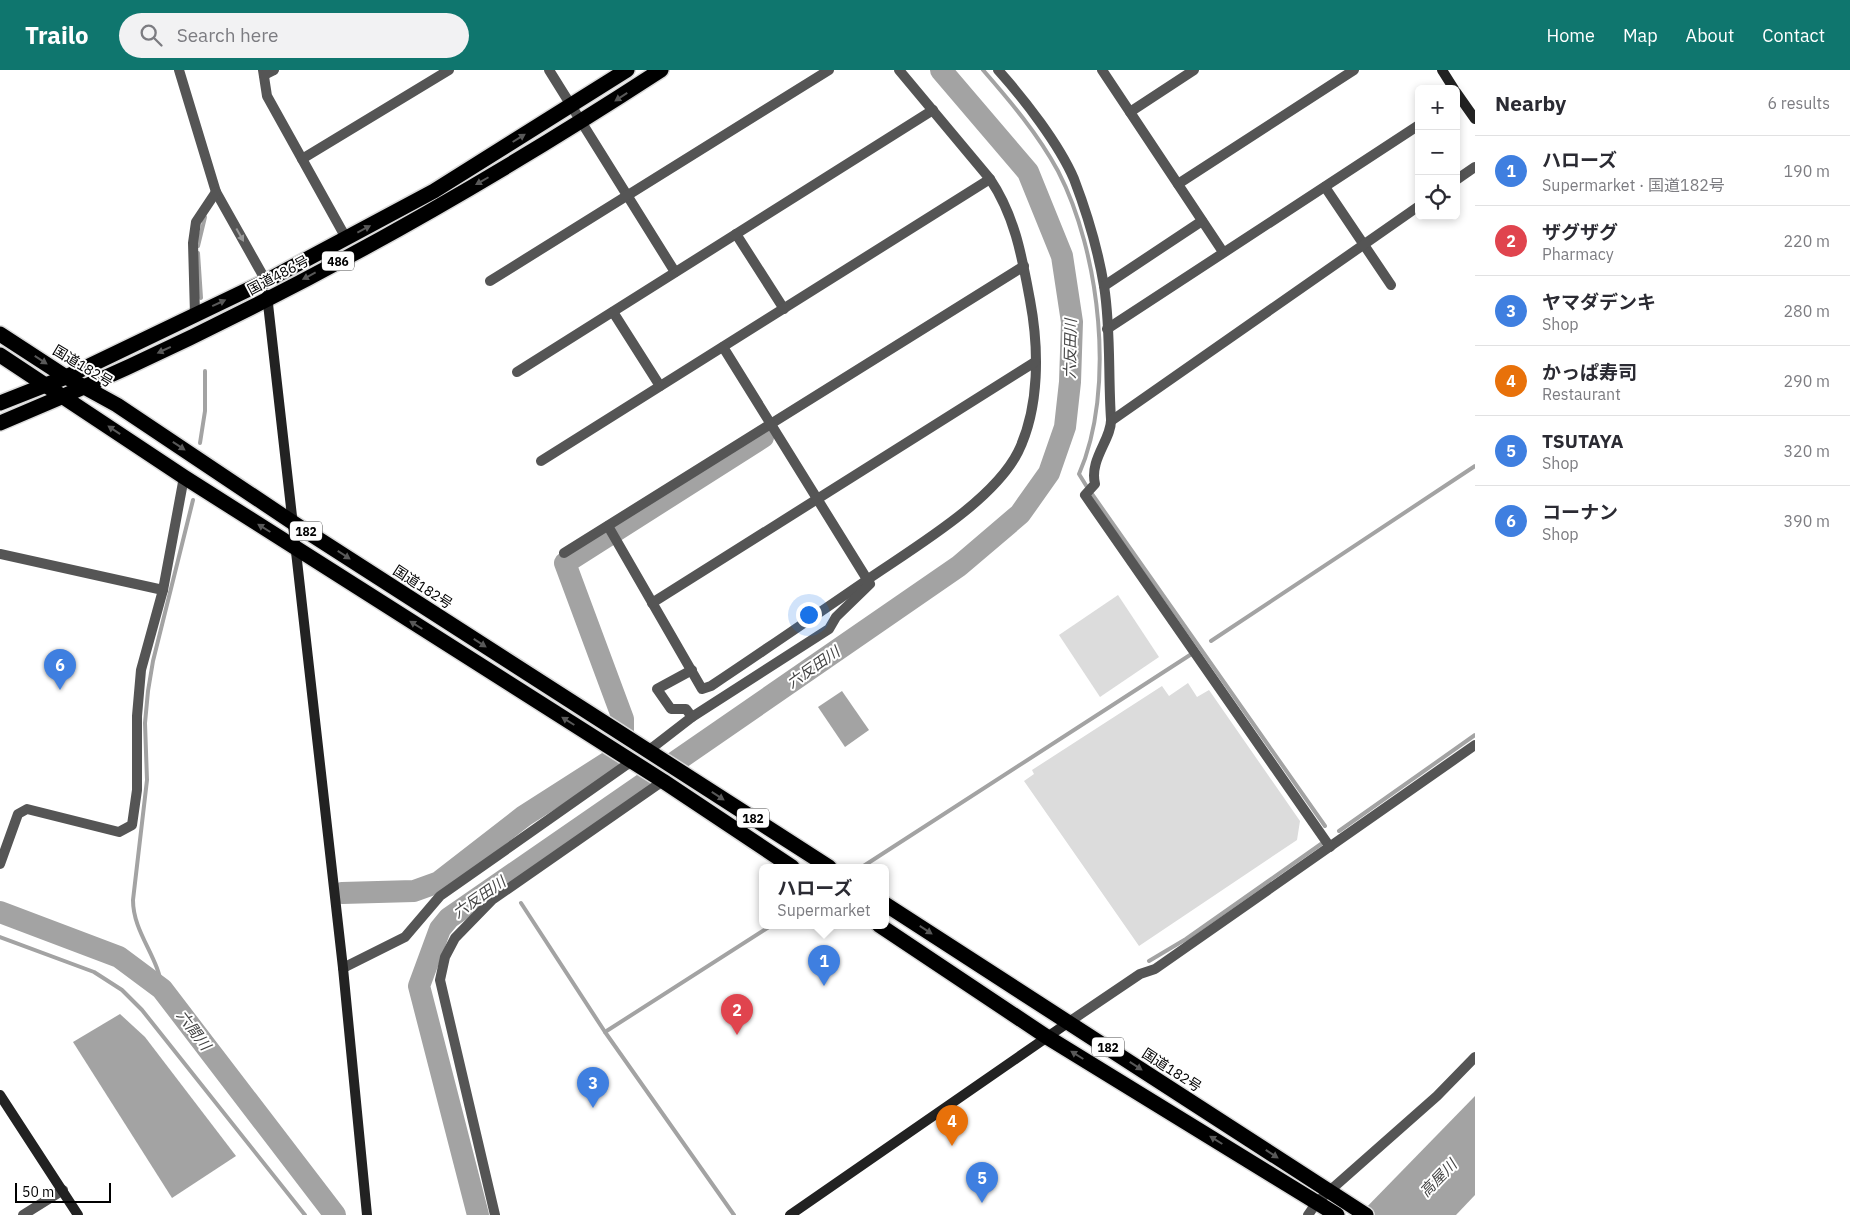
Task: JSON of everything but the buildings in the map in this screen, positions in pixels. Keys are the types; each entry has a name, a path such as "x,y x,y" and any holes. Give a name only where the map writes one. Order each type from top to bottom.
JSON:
{"highway":[{"name":"国道486号","path":"0,403 66,376 266,282 434,191 627,70"},
{"name":"国道486号","path":"0,424 85,388 268,299 424,214 581,122 662,70"},
{"name":"国道182号","path":"0,334 85,388 117,405 295,524 824,864"},
{"name":"182","path":"0,355 184,477 610,747 787,864"},
{"name":"国道182号","path":"889,907 1366,1215"},
{"name":"182","path":"885,929 1047,1037 1334,1213"}],"street":[{"path":"179,70 216,192 266,282 295,524 343,968 367,1215"},
{"path":"274,70 263,73 268,96 346,238"},
{"path":"302,159 449,70"},
{"path":"549,70 675,272"},
{"path":"490,282 829,70"},
{"path":"610,531 702,688 711,686 924,541 978,500 1000,479 1017,453 1029,426 1035,362 1033,316 1014,224 1004,199 990,179 899,70"},
{"path":"998,70 1021,96 1047,134 1073,178 1090,228 1104,286 1111,421 1092,473 1095,484 1085,495 1330,847"},
{"path":"1102,70 1223,252"},
{"path":"1130,112 1194,70"},
{"path":"1178,184 1354,70"},
{"path":"1442,70 1451,85"},
{"path":"1460,98 1475,119"},
{"path":"517,372 933,110"},
{"path":"1107,329 1415,128"},
{"path":"1460,177 1475,167"},
{"path":"541,461 990,179"},
{"path":"1325,188 1391,285"},
{"path":"195,314 193,243 196,222 216,192"},
{"path":"1111,421 1415,209"},
{"path":"1104,286 1202,221"},
{"path":"736,234 784,309"},
{"path":"564,553 610,531 771,424 1024,266"},
{"path":"613,312 660,386"},
{"path":"648,751 692,717 829,630 836,617 870,584 723,347"},
{"path":"652,603 1035,362"},
{"path":"0,864 18,814 27,809 119,832 132,825 137,790 141,670 163,590 184,477"},
{"path":"0,554 163,590"},
{"path":"692,670 657,689 671,709 686,709 692,717"},
{"path":"790,1215 1140,974 1155,969 1475,745"},
{"path":"343,968 405,937 440,896 632,762"},
{"path":"495,1215 440,980 445,957 455,938 492,900 661,780"},
{"path":"1308,1215 1317,1202 1437,1096 1475,1057"},
{"path":"0,1095 78,1215"},
{"path":"24,1215 63,1190"}],"shaded area":[{"path":"1118,595 1159,657 1100,697 1059,635"},
{"path":"1188,683 1197,697 1209,690 1300,821 1297,840 1139,946 1024,781 1034,774 1032,770 1162,686 1169,696"}],"water":[{"path":"842,691 869,730 845,747 818,707"},
{"path":"120,1014 145,1037 236,1156 172,1198 73,1042"},
{"name":"高屋川","path":"1475,1096 1475,1195 1456,1215 1359,1215"}],"waterway":[{"name":"六反田川","path":"478,1215 419,986 440,929 449,918 959,566 1020,514 1049,473 1065,427 1070,382 1072,322 1062,256 1028,172 941,70"},
{"path":"983,70 1023,118 1050,157 1072,204 1084,241 1093,280 1098,321 1100,363 1097,403 1090,440 1079,474 1087,487"},
{"path":"198,246 205,217"},
{"path":"198,253 201,298"},
{"path":"200,443 205,411 205,371"},
{"name":"六反田川","path":"342,893 414,891 439,882 524,816 610,761 623,749 623,719 565,563 763,437"},
{"path":"1211,641 1475,466"},
{"path":"1092,494 1325,826"},
{"path":"162,989 156,966 137,923 133,900 147,780 145,723 148,691 153,661 193,500"},
{"path":"867,864 1190,655"},
{"path":"1339,831 1475,735"},
{"path":"1149,961 1186,939 1321,844"},
{"name":"六反田川","path":"485,846 489,852"},
{"path":"521,903 605,1032"},
{"name":"六間川","path":"0,912 119,957 162,989 335,1215"},
{"path":"734,1215 605,1032 766,929"},
{"path":"0,937 94,972 122,990 142,1010 305,1215"}],"place":[{"name":"コーナン","path":"60,690"},
{"name":"ハローズ","path":"824,986"},
{"name":"ザグザグ","path":"737,1035"},
{"name":"ヤマダデンキ","path":"593,1108"},
{"name":"かっぱ寿司","path":"952,1146"},
{"name":"TSUTAYA","path":"982,1203"}]}
